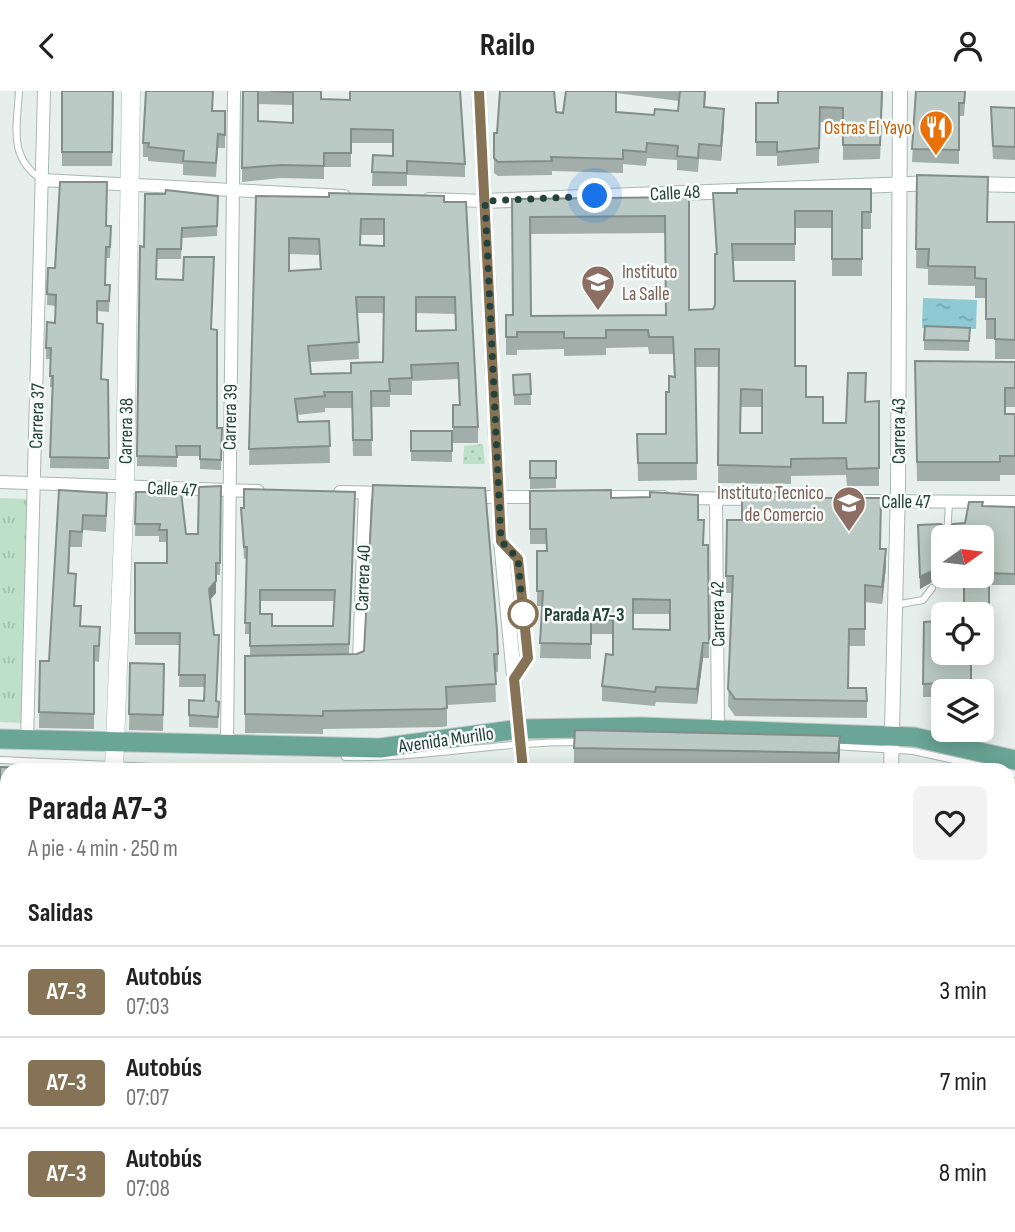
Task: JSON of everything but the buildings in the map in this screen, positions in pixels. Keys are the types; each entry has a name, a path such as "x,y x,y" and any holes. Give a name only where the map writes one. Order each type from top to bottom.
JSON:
{"main road":[{"name":"Carrera 38","path":"114,756 125,485 131,91"},
{"name":"Avenida Murillo","path":"0,739 114,756 227,742 380,748 520,736 718,729 891,742 936,741 1015,760"}],"street":[{"name":"Carrera 37","path":"27,745 44,91"},
{"name":"Carrera 39","path":"227,742 234,91"},
{"path":"479,91 501,541 522,763"},
{"name":"Carrera 43","path":"891,763 897,502 900,91"},
{"path":"42,180 233,193 359,197"},
{"name":"Calle 48","path":"415,199 485,201 900,182 1015,185"},
{"name":"Calle 47","path":"0,482 269,491"},
{"path":"324,492 402,494"},
{"name":"Carrera 40","path":"339,666 357,664 365,493"},
{"path":"452,496 769,499"},
{"name":"Carrera 42","path":"716,499 718,729"},
{"name":"Calle 47","path":"848,501 1015,502"},
{"path":"228,666 242,666"}],"lane":[{"path":"19,91 19,157 28,171 42,180"},
{"path":"948,525 949,501"},
{"path":"893,606 923,600 932,588"},
{"path":"338,757 380,758 520,736 596,743"},
{"path":"821,746 891,742 972,763"},
{"path":"0,747 27,745"},
{"path":"53,749 167,763"},
{"path":"0,759 296,755"}],"green space":[{"path":"483,444 485,464 463,464 464,446"},
{"path":"0,498 28,499 21,723 0,722"}],"water":[{"path":"923,298 977,300 976,329 922,328"}],"bus line":[{"name":"A7-3","path":"479,91 501,541 518,559 528,658 514,679 522,763"}],"place":[{"name":"Ostras El Yayo","path":"936,157"},
{"name":"Instituto La Salle","path":"598,312"},
{"name":"Instituto Tecnico de Comercio","path":"849,533"},
{"name":"Parada A7-3","path":"523,614"}],"route":[{"path":"523,614 518,559 501,541 485,201 595,196"}]}
